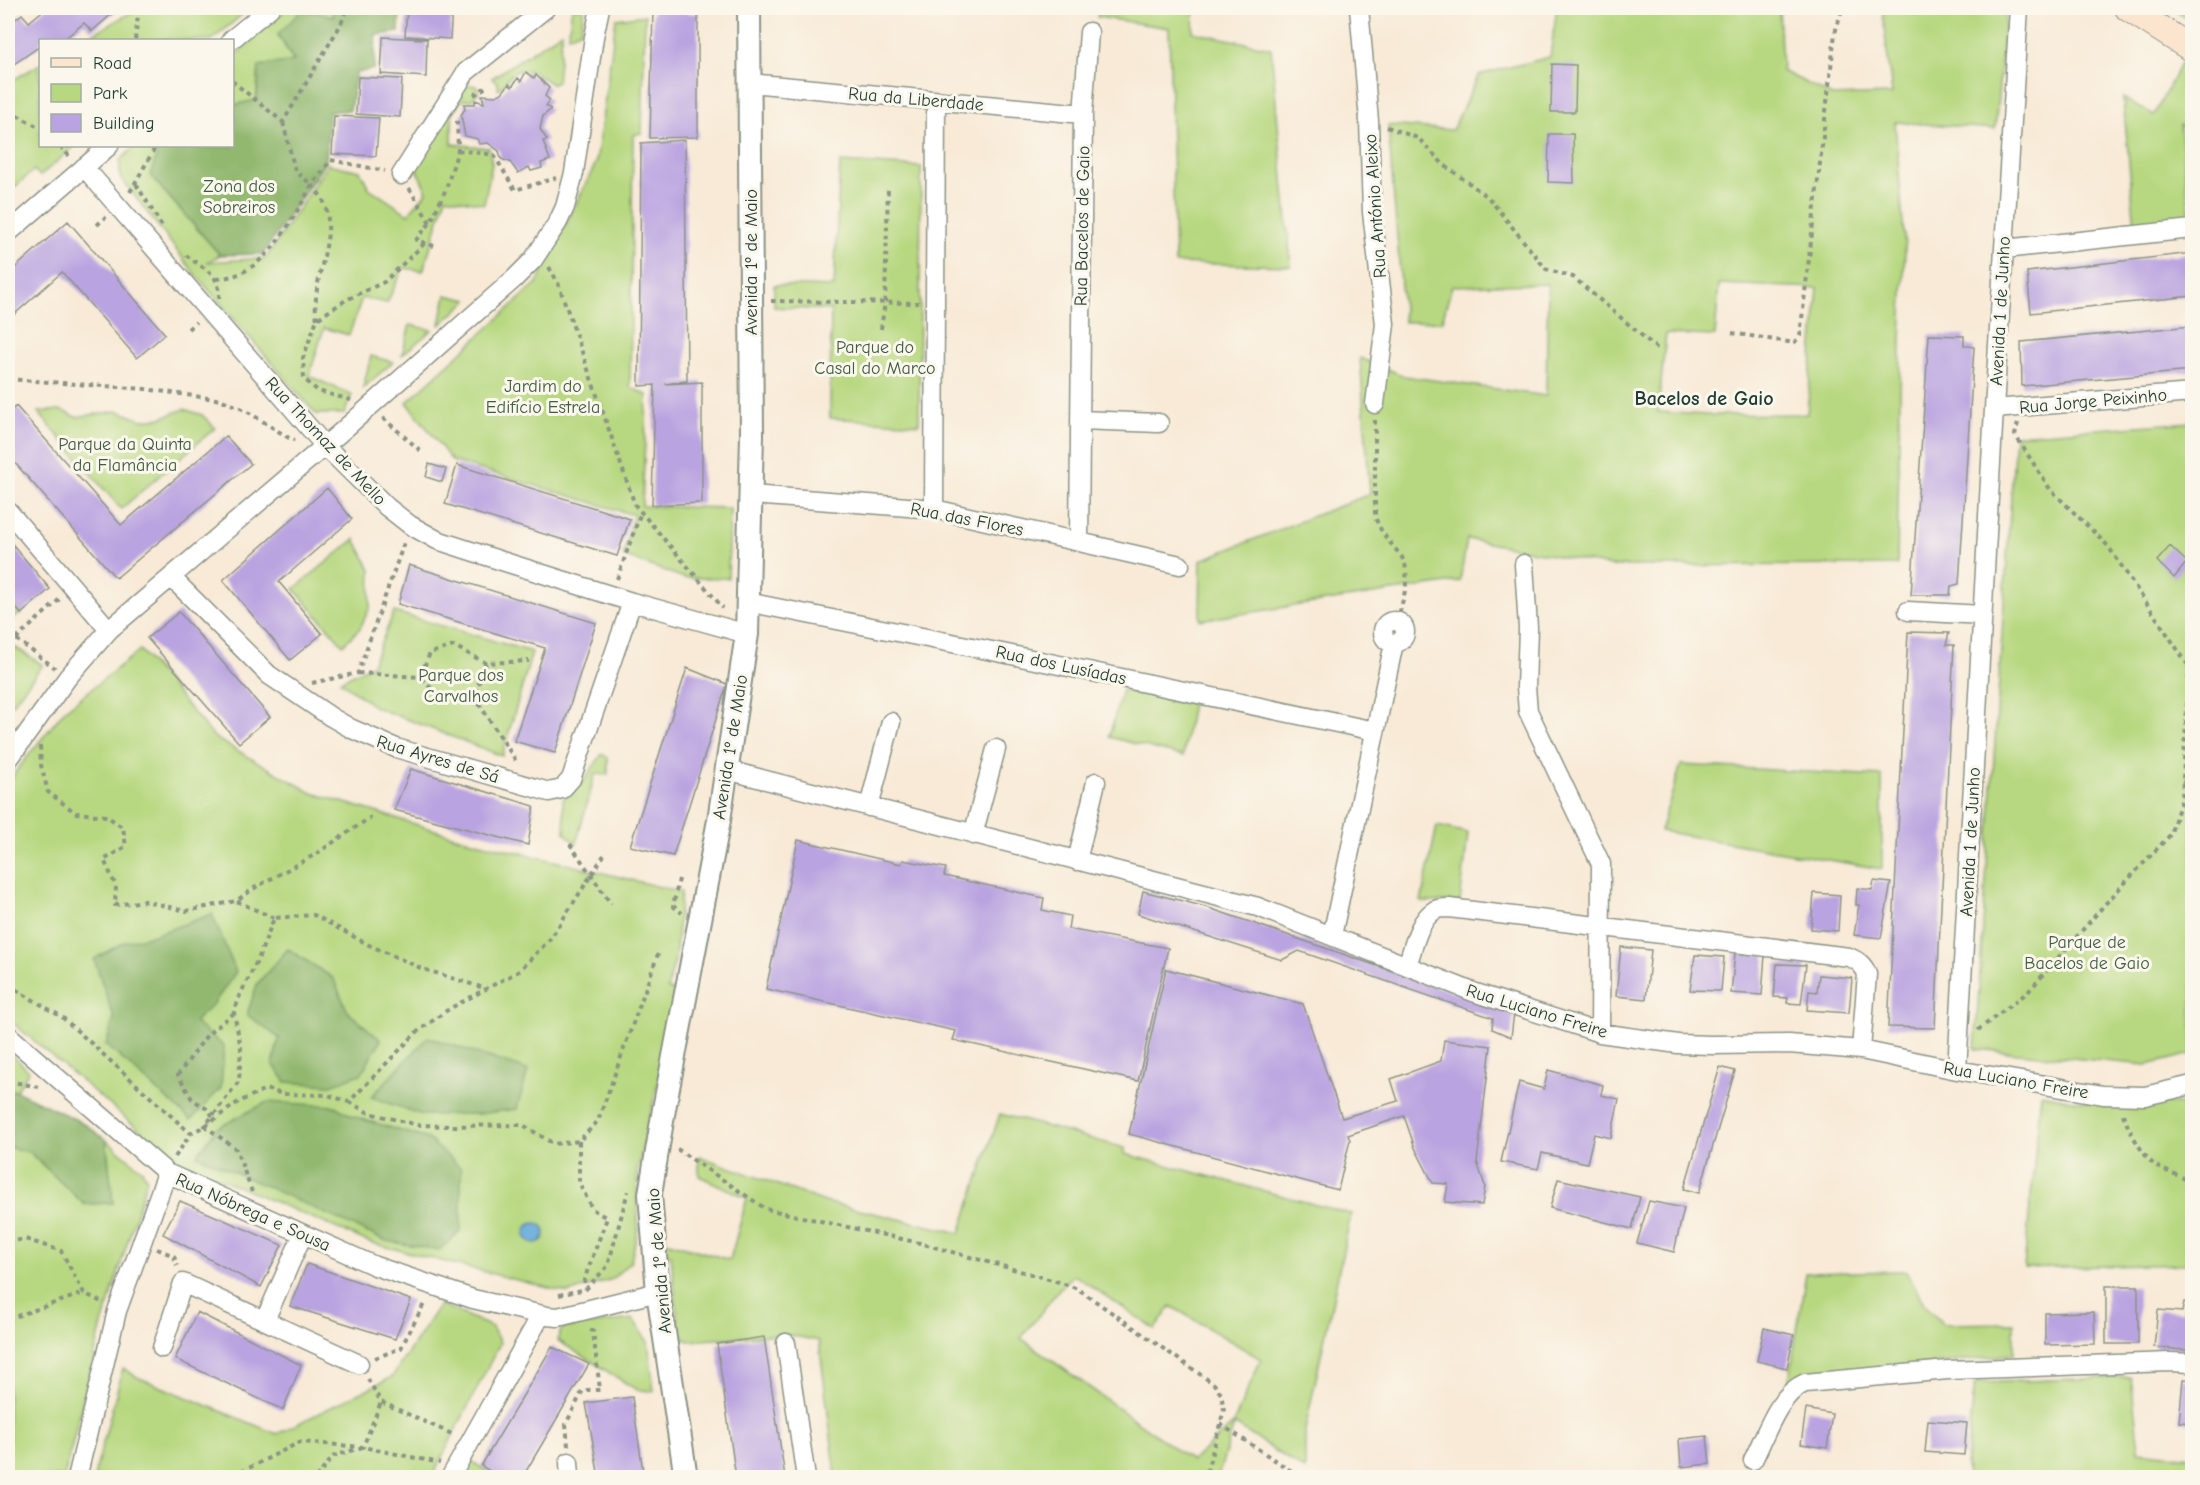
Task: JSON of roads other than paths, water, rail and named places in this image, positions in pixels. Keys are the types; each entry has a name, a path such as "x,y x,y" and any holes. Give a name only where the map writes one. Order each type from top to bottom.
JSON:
{"main road":[{"path":"2127,8 2193,49"}],"street":[{"path":"232,39 270,8"},
{"path":"400,175 466,72 546,8"},
{"path":"8,760 68,677 109,630 325,446 514,279 540,250 565,207 574,173 600,8"},
{"name":"Avenida 1º de Maio","path":"686,1478 658,1292 650,1194 699,932 727,770 747,634 751,495 752,300 749,8"},
{"name":"Rua António Aleixo","path":"1359,8 1369,121 1372,212 1385,324 1375,404"},
{"name":"Avenida 1 de Junho","path":"1958,1070 1994,409 2019,8"},
{"name":"Rua Bacelos de Gaio","path":"1079,542 1083,114 1089,32"},
{"name":"Rua da Liberdade","path":"750,83 1083,114"},
{"path":"934,509 936,101"},
{"path":"8,233 108,147"},
{"name":"Rua Thomaz de Mello","path":"84,167 325,446 387,507 410,525 437,540 611,596 747,634"},
{"path":"2004,249 2193,229"},
{"name":"Rua Jorge Peixinho","path":"1994,409 2193,393"},
{"path":"1080,420 1159,423"},
{"name":"Rua das Flores","path":"751,495 934,509 1179,565"},
{"path":"8,511 109,630"},
{"path":"1524,564 1528,627 1526,687 1528,711 1601,864 1600,1033"},
{"name":"Rua Ayres de Sá","path":"171,577 262,668 286,688 352,729 396,748 553,792 562,789 571,779 632,602"},
{"name":"Rua dos Lusíadas","path":"747,603 1375,731"},
{"path":"1908,611 1983,615"},
{"path":"1332,936 1394,643 1385,638 1383,631 1390,622 1397,621"},
{"path":"869,807 891,723"},
{"path":"973,834 996,749"},
{"name":"Rua Luciano Freire","path":"727,770 1258,907 1473,992 1600,1033 1678,1044 1789,1044 1861,1050 1958,1070 2103,1095 2145,1096 2193,1085"},
{"path":"1077,861 1096,782"},
{"path":"1407,966 1427,917 1436,909 1449,908 1849,957 1858,961 1867,974 1861,1050"},
{"name":"Rua Nóbrega e Sousa","path":"8,1035 171,1166 266,1219 375,1266 473,1299 549,1316"},
{"path":"76,1478 117,1311 171,1166"},
{"path":"265,1320 303,1234"},
{"path":"162,1348 183,1283 359,1364"},
{"path":"450,1478 469,1443 549,1316 658,1292"},
{"path":"786,1343 806,1478"},
{"path":"1754,1460 1784,1398 1795,1387 1805,1383 1948,1370 2170,1362 2193,1364"}],"water":[{"path":"535,1223 542,1226 545,1233 542,1240 535,1243 528,1240 525,1233 528,1226"}],"district":[{"name":"Bacelos de Gaio","path":"1704,398"}],"park label":[{"name":"Zona dos Sobreiros","path":"239,196"},
{"name":"Parque do Casal do Marco","path":"875,357"},
{"name":"Jardim do Edifício Estrela","path":"543,396"},
{"name":"Parque da Quinta da Flamância","path":"125,454"},
{"name":"Parque dos Carvalhos","path":"461,685"},
{"name":"Parque de Bacelos de Gaio","path":"2087,952"}]}
